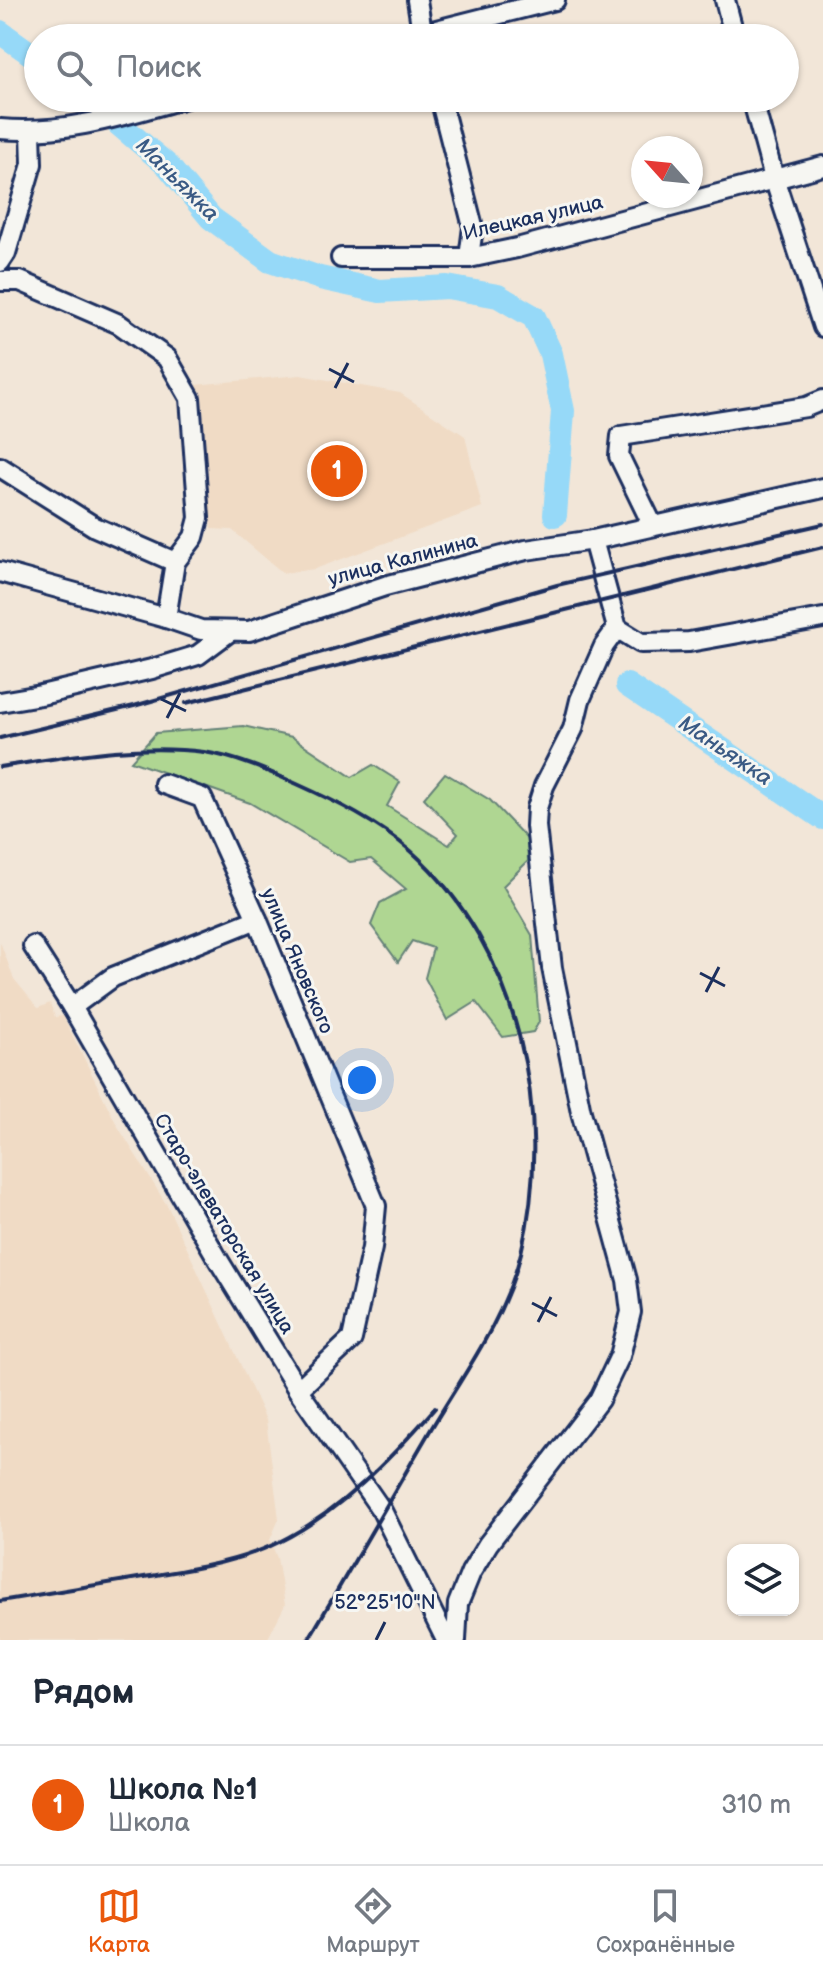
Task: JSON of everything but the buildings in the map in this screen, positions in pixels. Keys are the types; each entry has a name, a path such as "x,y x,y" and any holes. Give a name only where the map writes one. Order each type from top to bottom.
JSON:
{"street":[{"path":"417,0 417,24"},
{"path":"463,24 555,0"},
{"path":"725,0 731,24"},
{"path":"0,129 31,132 87,124 136,112"},
{"path":"444,112 473,227 469,258"},
{"path":"756,112 823,327"},
{"path":"0,262 6,253 32,164 31,132"},
{"name":"Илецкая улица","path":"341,258 469,258 823,166"},
{"path":"0,281 20,281 119,324 167,358 190,398 199,518 194,537 175,562 166,618"},
{"path":"653,526 619,456 621,436 806,407 823,400"},
{"path":"0,467 95,527 175,562"},
{"name":"улица Калинина","path":"0,572 201,630 249,631 385,586 526,550 593,540 823,488"},
{"path":"593,540 617,628 641,643 689,642 822,619"},
{"path":"456,1640 458,1604 471,1572 488,1544 599,1400 620,1356 631,1312 627,1280 581,1112 552,968 536,826 537,808 544,786 573,729 580,700 604,646 617,628"},
{"path":"0,702 41,695 198,655 229,632"},
{"name":"улица Яновского","path":"164,784 202,798 257,919 376,1206 372,1248 352,1339 298,1390"},
{"path":"72,1007 113,977 257,919"},
{"name":"Старо-элеваторская улица","path":"33,946 298,1390 382,1511 446,1640"}],"shaded area":[{"path":"300,375 400,393 465,436 482,507 315,569 283,573 232,530 211,529 210,514 204,511 195,385"},
{"path":"0,942 14,979 38,1008 50,1003 55,1017 63,1016 117,1125 168,1207 266,1420 279,1519 270,1540 277,1558 285,1605 267,1640 0,1640"}],"green space":[{"path":"243,726 292,737 352,777 373,765 400,782 387,806 449,845 458,834 424,798 445,773 490,800 527,839 528,861 503,886 532,935 539,1022 533,1032 503,1037 476,1002 447,1020 425,978 433,948 412,941 398,962 371,925 380,903 406,889 371,859 350,862 250,803 131,761 156,733"}],"waterway":[{"name":"Маньяжка","path":"0,32 24,49"},
{"name":"Маньяжка","path":"104,112 168,166 211,218 270,261 320,278 380,291 447,287 498,296 534,317 551,354 563,411 555,515"},
{"name":"Маньяжка","path":"627,685 823,818"}],"railway":[{"path":"0,738 134,706 557,585 823,524"},
{"path":"186,703 823,547"},
{"path":"0,767 101,752 153,749 204,752 275,774 356,813 411,851 448,890 479,935 502,984 519,1037 530,1091 533,1146 530,1200 514,1277 483,1344 308,1640"},
{"path":"0,1601 196,1568 230,1560 279,1542 344,1500 401,1446 435,1408"}],"place":[{"name":"Школа №1","path":"337,471"}]}
